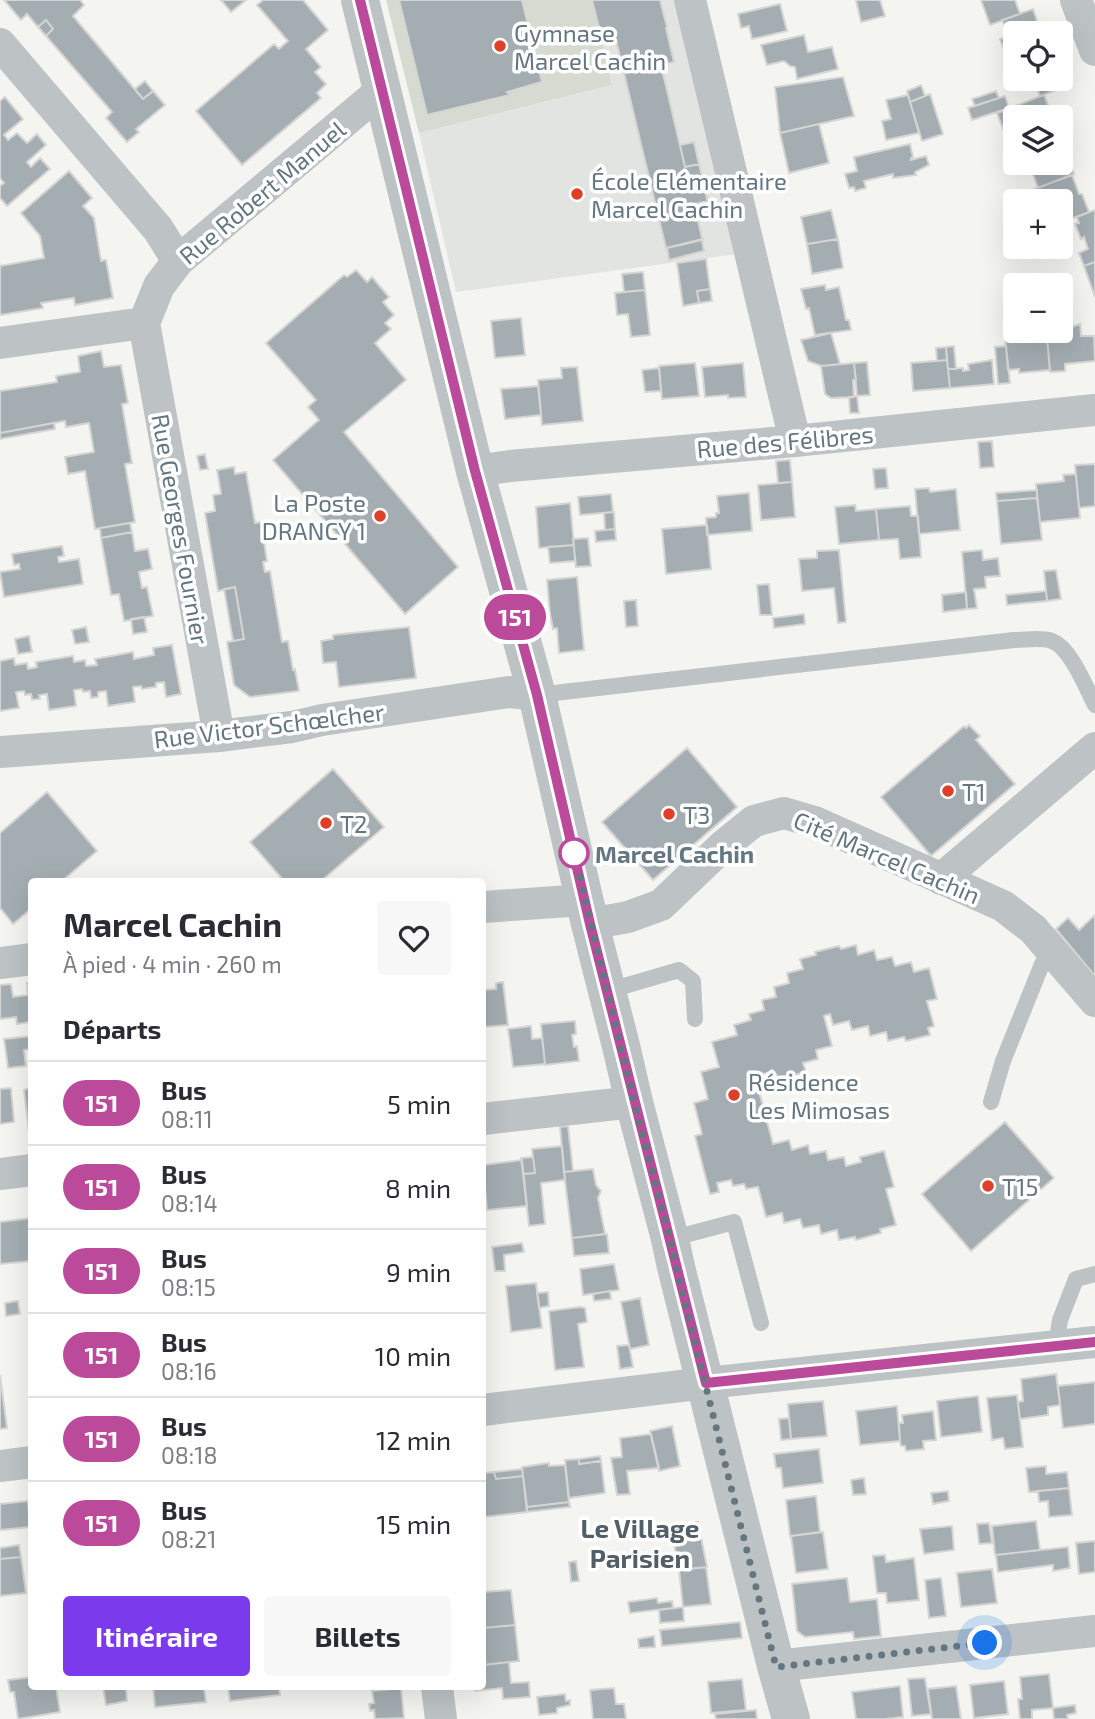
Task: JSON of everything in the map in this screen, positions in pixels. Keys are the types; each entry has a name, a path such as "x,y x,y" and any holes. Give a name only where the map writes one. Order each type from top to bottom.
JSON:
{"street":[{"path":"360,0 475,471 537,695 634,1102 791,1719"},
{"path":"690,0 795,441"},
{"path":"1076,0 1095,50"},
{"path":"0,44 158,229 178,261"},
{"name":"Rue Robert Manuel","path":"144,323 159,286 178,261 383,90"},
{"path":"0,343 144,323"},
{"name":"Rue Georges Fournier","path":"144,323 219,736"},
{"name":"Rue des Félibres","path":"475,471 1095,410"},
{"name":"Rue Victor Schœlcher","path":"0,752 219,736 509,692 537,695"},
{"path":"941,879 1095,748"},
{"name":"Cité Marcel Cachin","path":"486,907 587,912 628,917 661,905 723,846 754,821 784,813 815,822 1003,906 1033,929 1095,1001"},
{"path":"0,962 28,959"},
{"path":"486,1119 634,1102"},
{"path":"0,1174 28,1170"},
{"path":"486,1410 706,1383 1095,1342"},
{"path":"0,1466 28,1462"},
{"path":"776,1667 1095,1631"},
{"path":"437,1690 441,1719"}],"lane":[{"path":"537,695 1014,640 1046,640 1055,642 1064,650 1095,705"},
{"path":"991,1102 1003,1061 1042,964 1053,952"},
{"path":"607,991 679,970 693,981 695,1019"},
{"path":"670,1239 734,1222 761,1324"},
{"path":"1056,1346 1060,1320 1076,1279 1095,1274"}],"shaded area":[{"name":"Gymnase Marcel Cachin","path":"386,0 592,0 612,85 419,133"},
{"name":"École Elémentaire Marcel Cachin","path":"592,0 674,0 737,254 456,292 419,133 612,85"}],"building":[{"path":"4,0 80,0 84,5 73,16 143,99 153,91 165,105 136,129 139,132 127,142 106,118 112,112 46,36 53,29 46,20 38,27 27,14 21,20"},
{"path":"221,0 246,0 231,12"},
{"path":"263,0 303,0 328,30 306,49 321,67 315,72 326,84 317,93 321,98 242,165 196,111 274,44 279,49 288,41 257,5"},
{"path":"399,0 522,0 542,82 507,92 510,95 427,115"},
{"path":"592,0 660,0 674,62 661,65 685,167 699,164 709,201 694,204 703,239 666,248 616,40 603,43"},
{"path":"856,0 880,0 885,16 861,22"},
{"path":"981,0 1015,0 1020,14 990,25"},
{"path":"780,4 787,31 752,39 749,26 741,28 738,14"},
{"path":"1033,9 1037,21 1003,23 1002,20"},
{"path":"46,20 53,29 46,36 38,27"},
{"path":"804,35 808,52 832,47 838,69 797,79 795,67 784,61 767,65 761,45"},
{"path":"843,77 854,116 780,133 775,87"},
{"path":"145,81 153,91 143,99 135,89"},
{"path":"921,85 925,96 910,102 907,91"},
{"path":"996,91 999,98 975,106 972,99"},
{"path":"1038,91 1054,91 1040,96"},
{"path":"930,94 943,134 922,141 910,102"},
{"path":"908,95 919,133 886,140 882,121 891,119 886,100"},
{"path":"1044,95 1048,105 1018,105"},
{"path":"1005,96 1008,105 1003,105 1003,110 972,120 968,108"},
{"path":"5,97 23,119 4,135 8,140 17,133 27,143 37,134 46,145 27,162 31,167 40,158 50,169 7,206 0,198 0,186 4,183 0,178 0,101"},
{"path":"1003,111 1003,129 997,113"},
{"path":"819,124 829,163 789,173 780,133"},
{"path":"694,142 699,164 685,167 680,145"},
{"path":"910,144 913,157 911,160 926,156 929,165 915,172 916,175 893,178 893,174 864,181 866,188 855,191 854,187 849,188 845,174 857,171 854,157"},
{"path":"69,171 92,198 83,206 94,218 101,261 106,260 113,298 75,305 74,298 41,303 43,308 0,315 0,266 44,258 40,236 21,213"},
{"path":"1033,175 1071,175 1038,188"},
{"path":"1072,175 1089,212 1073,218 1073,189 1034,189"},
{"path":"831,210 838,239 807,244 801,217"},
{"path":"1095,210 1095,262 1084,266 1079,253 1088,249 1075,224 1079,223 1077,217"},
{"path":"838,239 843,268 812,274 807,244"},
{"path":"702,240 704,251 669,260 667,248"},
{"path":"706,259 710,289 697,291 699,303 683,306 677,263"},
{"path":"1095,262 1095,297 1084,266"},
{"path":"356,270 367,282 372,277 389,297 383,302 394,315 385,323 391,329 375,343 406,380 344,432 458,567 405,614 273,460 319,420 308,407 316,400 266,343 344,275 347,277"},
{"path":"643,272 645,290 624,292 622,274"},
{"path":"825,285 826,290 839,287 846,320 849,320 851,330 815,335 809,308 806,309 801,289"},
{"path":"710,289 712,301 699,303 697,291"},
{"path":"645,290 650,335 631,337 628,314 617,315 615,293"},
{"path":"521,318 525,355 495,358 491,321"},
{"path":"1080,324 1081,336 1094,336 1095,361 1065,364 1065,371 1050,372 1048,343 1073,343 1073,327"},
{"path":"831,333 840,364 821,366 808,361 801,340"},
{"path":"1006,343 1048,343 1050,370 1019,373 1019,369 1008,370"},
{"path":"954,346 956,369 948,369 946,347"},
{"path":"1006,346 1010,383 998,384 995,347"},
{"path":"946,347 947,360 937,361 936,348"},
{"path":"101,351 104,367 121,365 128,403 122,404 132,463 125,464 135,522 95,529 85,471 68,474 65,457 94,452 89,423 66,427 65,421 0,433 0,391 57,382 56,376 80,372 78,356"},
{"path":"947,360 950,388 913,391 911,363"},
{"path":"992,360 994,384 950,388 948,369 969,370 968,364"},
{"path":"867,362 870,395 857,396 854,363"},
{"path":"695,363 699,396 662,399 659,366"},
{"path":"743,363 746,397 705,397 702,367"},
{"path":"854,363 854,397 831,398 825,394 821,366"},
{"path":"577,367 583,421 542,425 538,380 562,378 561,368"},
{"path":"659,368 661,391 645,392 642,370"},
{"path":"538,386 541,415 505,419 501,389"},
{"path":"857,396 859,413 850,413 849,397"},
{"path":"54,423 55,429 0,439 0,433"},
{"path":"992,441 994,467 980,468 978,442"},
{"path":"205,454 208,469 200,470 197,456"},
{"path":"790,460 792,482 778,483 776,461"},
{"path":"1095,464 1095,506 1079,508 1075,465"},
{"path":"234,467 235,474 246,472 255,523 261,522 267,561 263,562 265,572 270,571 282,642 288,641 299,691 250,697 234,685 227,642 244,639 235,587 218,591 205,513 215,511 213,495 221,494 217,470"},
{"path":"886,468 888,488 875,489 873,469"},
{"path":"1076,474 1080,518 1040,522 1036,484 1064,481 1063,475"},
{"path":"792,482 795,517 761,520 758,485"},
{"path":"929,488 930,492 956,489 960,530 919,534 915,489"},
{"path":"1037,490 1037,498 997,501 996,493"},
{"path":"749,493 752,531 707,535 706,518 716,517 716,513 719,513 717,496"},
{"path":"611,494 613,512 580,515 578,497"},
{"path":"1037,498 1042,540 1001,544 997,501"},
{"path":"570,503 574,545 539,548 536,507"},
{"path":"855,505 856,511 876,509 879,540 839,544 835,507"},
{"path":"910,506 911,516 918,516 921,557 900,559 898,539 879,540 876,509"},
{"path":"614,512 615,529 605,530 604,513"},
{"path":"130,523 132,532 101,538 100,528"},
{"path":"707,525 711,569 666,574 662,529"},
{"path":"615,529 616,540 596,542 595,531"},
{"path":"132,532 135,551 148,549 152,569 139,572 142,588 147,587 153,616 124,621 119,594 111,595 101,538"},
{"path":"588,538 591,566 576,567 573,539"},
{"path":"574,545 575,561 550,563 548,547"},
{"path":"62,546 64,556 58,557 59,562 79,559 83,584 4,597 0,572 20,569 19,564 14,565 12,554"},
{"path":"839,550 846,622 838,623 834,588 802,591 799,559 817,558 817,551"},
{"path":"982,550 983,560 998,558 1000,576 985,577 986,588 974,589 977,608 967,609 962,552"},
{"path":"1056,570 1061,599 1047,601 1044,571"},
{"path":"577,577 584,650 559,653 557,628 553,629 550,614 547,580"},
{"path":"769,584 772,615 760,615 757,585"},
{"path":"235,587 244,639 233,641 224,589"},
{"path":"1046,591 1047,601 1007,605 1006,595"},
{"path":"966,592 967,609 943,612 942,595"},
{"path":"636,600 638,626 626,627 624,601"},
{"path":"804,614 805,624 774,628 773,618"},
{"path":"144,617 147,632 133,634 131,619"},
{"path":"86,627 89,642 75,644 72,630"},
{"path":"409,627 416,678 339,687 336,662 323,663 321,641 333,639 333,635"},
{"path":"29,636 32,652 18,654 15,639"},
{"path":"172,645 181,694 166,697 164,682 156,683 156,687 133,687 135,702 108,706 106,691 98,692 98,697 91,698 90,691 83,692 82,689 74,690 76,706 49,710 47,694 32,700 31,694 25,695 24,691 16,692 19,708 0,711 0,661 14,658 15,665 27,663 28,669 37,667 36,662 73,656 74,662 85,660 86,666 97,665 95,659 133,652 134,659 154,655 153,648"},
{"name":"T1","path":"969,725 980,736 976,740 1015,784 931,856 881,797 964,726 966,728"},
{"name":"T3","path":"687,748 737,807 653,880 602,822"},
{"name":"T2","path":"333,769 384,827 325,878 282,878 250,842"},
{"path":"47,792 97,851 66,878 28,878 28,911 13,924 0,908 0,833"},
{"path":"1095,915 1095,976 1056,929 1068,918 1079,930"},
{"name":"Résidence Les Mimosas","path":"856,945 858,955 874,950 877,960 892,957 895,966 911,962 914,972 929,968 937,999 927,1001 934,1026 928,1028 930,1035 906,1041 904,1037 888,1041 886,1032 870,1036 868,1026 852,1030 849,1021 833,1025 830,1014 824,1016 832,1046 816,1050 818,1059 803,1063 806,1072 790,1076 792,1086 776,1090 771,1072 755,1076 773,1144 789,1140 792,1150 808,1145 810,1154 826,1151 828,1160 844,1157 846,1166 861,1162 860,1157 884,1151 894,1187 886,1189 896,1225 880,1229 881,1233 856,1240 855,1237 839,1240 837,1230 821,1234 819,1225 803,1228 800,1219 784,1223 782,1213 766,1217 758,1187 746,1189 744,1184 733,1186 731,1180 717,1183 719,1192 710,1194 695,1136 702,1134 694,1103 708,1099 701,1072 719,1067 712,1042 737,1035 734,1025 751,1020 749,1014 764,1010 762,1000 776,997 774,987 789,983 787,973 803,969 800,959 839,946 841,949"},
{"path":"503,982 508,1025 486,1027 486,990 496,989 496,983"},
{"path":"11,984 13,997 28,995 28,1022 17,1024 16,1017 0,1019 0,985"},
{"path":"575,1021 576,1034 572,1035 579,1061 545,1065 541,1024"},
{"path":"531,1026 532,1039 542,1038 545,1064 513,1067 508,1029"},
{"path":"28,1036 28,1050 24,1050 26,1066 8,1068 4,1039"},
{"path":"11,1088 14,1122 0,1124 0,1089"},
{"path":"28,1088 28,1124 24,1090"},
{"name":"T15","path":"1005,1122 1054,1178 971,1251 922,1194"},
{"path":"568,1126 573,1171 564,1172 560,1127"},
{"path":"562,1146 565,1180 541,1183 545,1224 529,1226 523,1174 535,1173 532,1149"},
{"path":"533,1157 535,1173 523,1174 521,1158"},
{"path":"522,1160 527,1206 487,1210 486,1165"},
{"path":"593,1169 596,1185 601,1191 598,1198 605,1234 572,1238 564,1172"},
{"path":"28,1218 28,1261 0,1264 0,1222"},
{"path":"607,1234 609,1253 574,1256 572,1238"},
{"path":"522,1243 524,1252 504,1255 505,1271 495,1271 492,1247"},
{"path":"614,1264 619,1290 583,1295 580,1269"},
{"path":"536,1283 542,1328 511,1332 506,1286"},
{"path":"610,1291 611,1299 594,1301 593,1294"},
{"path":"548,1292 549,1306 539,1308 537,1293"},
{"path":"640,1298 649,1345 630,1349 621,1302"},
{"path":"18,1301 20,1314 6,1316 5,1303"},
{"path":"585,1308 587,1322 578,1324 584,1367 555,1370 549,1311"},
{"path":"629,1345 633,1367 620,1369 617,1346"},
{"path":"1056,1374 1060,1405 1048,1407 1048,1415 1020,1419 1018,1402 1023,1401 1021,1379"},
{"path":"0,1375 7,1428 0,1429"},
{"path":"1095,1382 1095,1424 1063,1428 1058,1386"},
{"path":"1017,1395 1023,1447 1005,1449 1003,1438 992,1440 987,1398"},
{"path":"978,1396 982,1432 941,1437 937,1401"},
{"path":"823,1401 827,1436 791,1439 788,1404"},
{"path":"897,1406 900,1441 860,1445 856,1411"},
{"path":"933,1411 936,1440 923,1441 924,1449 906,1451 900,1441 899,1423 903,1423 902,1415"},
{"path":"789,1418 791,1439 781,1440 779,1419"},
{"path":"672,1426 680,1466 659,1471 650,1431"},
{"path":"651,1434 659,1468 627,1471 630,1494 617,1495 611,1458 622,1457 620,1438"},
{"path":"819,1449 823,1483 783,1488 781,1468 776,1468 774,1454"},
{"path":"600,1456 601,1461 579,1464 579,1459"},
{"path":"579,1459 579,1464 601,1461 605,1493 569,1498 565,1460"},
{"path":"549,1463 549,1466 565,1465 569,1502 527,1507 522,1467"},
{"path":"1046,1466 1046,1474 1067,1472 1069,1488 1029,1492 1026,1468"},
{"path":"522,1469 523,1476 496,1479 494,1472"},
{"path":"494,1472 496,1479 523,1476 527,1512 486,1517 486,1473"},
{"path":"864,1478 866,1494 853,1495 851,1480"},
{"path":"1069,1488 1072,1515 1049,1517 1048,1501 1039,1502 1038,1491"},
{"path":"948,1491 949,1501 933,1504 931,1493"},
{"path":"816,1496 820,1532 790,1536 786,1500"},
{"path":"28,1501 28,1527 0,1530 0,1504"},
{"path":"569,1502 570,1507 527,1512 527,1507"},
{"path":"1036,1521 1040,1550 995,1555 992,1526"},
{"path":"698,1522 707,1567 679,1570 671,1528"},
{"path":"989,1523 992,1543 979,1544 977,1524"},
{"path":"952,1526 954,1550 924,1554 920,1529"},
{"path":"823,1532 828,1569 796,1573 791,1536"},
{"path":"1095,1541 1095,1572 1079,1574 1076,1543"},
{"path":"19,1545 21,1557 0,1559 0,1548"},
{"path":"1068,1547 1070,1568 1053,1571 1053,1565 998,1572 996,1555"},
{"path":"885,1555 886,1562 914,1558 919,1600 887,1603 886,1593 877,1593 873,1556"},
{"path":"21,1557 26,1593 0,1596 0,1559"},
{"path":"576,1561 579,1581 571,1582 569,1562"},
{"path":"706,1567 711,1604 683,1607 679,1570"},
{"path":"992,1569 997,1603 961,1607 957,1573"},
{"path":"847,1578 850,1602 877,1599 881,1636 854,1639 853,1632 805,1637 797,1631 792,1584"},
{"path":"941,1578 946,1616 929,1618 925,1580"},
{"path":"511,1590 515,1625 486,1628 486,1592"},
{"path":"657,1598 658,1603 672,1601 673,1608 630,1613 628,1602"},
{"path":"683,1607 684,1621 660,1623 659,1610"},
{"path":"740,1622 742,1638 662,1646 660,1630"},
{"path":"515,1625 519,1661 486,1665 486,1628"},
{"path":"654,1636 655,1647 639,1648 638,1639"},
{"path":"509,1662 511,1683 529,1682 530,1697 503,1699 502,1688 486,1690 486,1665"},
{"path":"1049,1674 1053,1708 1032,1710 1032,1719 1020,1719 1020,1677"},
{"path":"28,1678 28,1690 56,1690 60,1712 18,1719 14,1692 10,1692 8,1680"},
{"path":"925,1678 931,1714 912,1716 908,1679"},
{"path":"742,1679 746,1710 711,1713 708,1682"},
{"path":"1004,1681 1008,1714 974,1718 970,1685"},
{"path":"900,1686 903,1717 856,1719 852,1692"},
{"path":"956,1686 961,1719 932,1719 928,1689"},
{"path":"614,1688 616,1704 624,1704 626,1719 593,1719 590,1690"},
{"path":"104,1690 126,1690 127,1701 106,1705"},
{"path":"153,1690 204,1690 206,1702 155,1707"},
{"path":"228,1690 279,1690 280,1695 230,1701"},
{"path":"401,1690 404,1718 375,1719 374,1710 370,1711 369,1704 374,1703 372,1691"},
{"path":"565,1694 570,1705 557,1708 557,1713 539,1715 537,1697"},
{"path":"1075,1705 1076,1713 1067,1715 1068,1719 1054,1719 1053,1708"},
{"path":"756,1710 757,1719 716,1719 715,1714"}],"bus line":[{"name":"151","path":"360,0 475,471 537,695 590,924 706,1383 1095,1342"}],"place":[{"name":"Gymnase Marcel Cachin","path":"500,46"},
{"name":"École Elémentaire Marcel Cachin","path":"577,194"},
{"name":"La Poste DRANCY 1","path":"380,516"},
{"name":"T1","path":"948,791"},
{"name":"T3","path":"669,814"},
{"name":"T2","path":"326,823"},
{"name":"Marcel Cachin","path":"574,853"},
{"name":"Résidence Les Mimosas","path":"734,1095"},
{"name":"T15","path":"988,1186"}],"district":[{"name":"Le Village Parisien","path":"640,1542"}],"route":[{"path":"574,853 776,1667 985,1643"}]}
